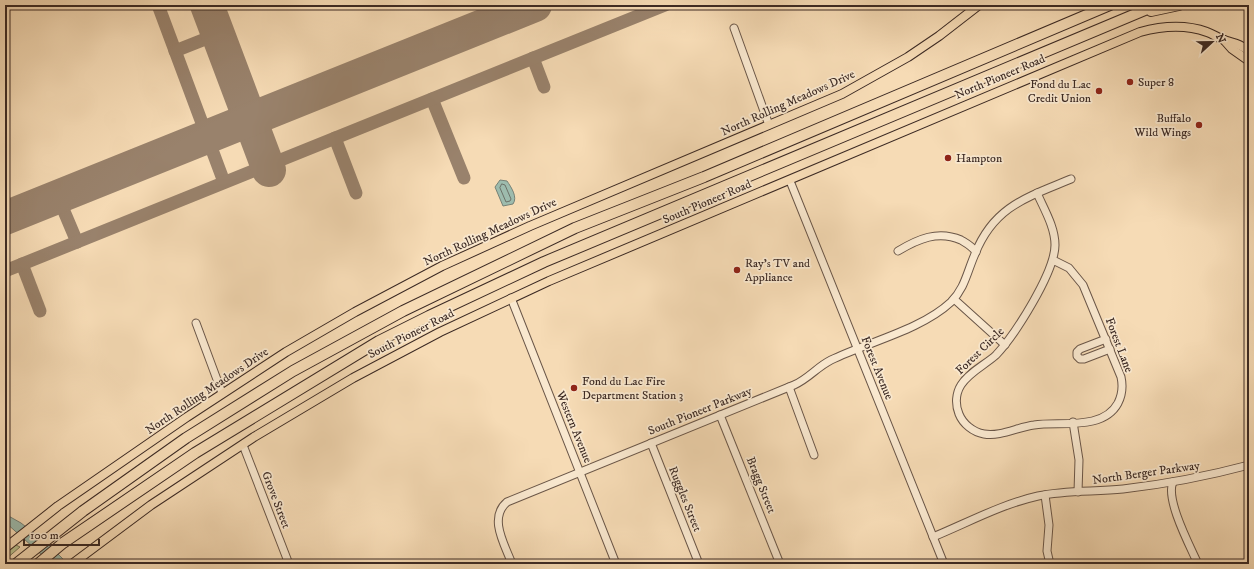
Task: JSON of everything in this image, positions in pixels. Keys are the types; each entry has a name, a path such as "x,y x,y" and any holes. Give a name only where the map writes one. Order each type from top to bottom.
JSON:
{"highway":[{"path":"1063,24 1104,5"},
{"path":"16,564 52,534 186,438 293,371 410,307 575,228 704,177 1110,5"},
{"path":"38,564 63,543 195,453 372,345 429,316 544,262 1157,5"},
{"path":"1139,13 1179,5"}],"main road":[{"name":"North Rolling Meadows Drive","path":"5,548 73,496 222,393 328,327 381,297 442,266 530,226 832,98 884,71 934,40 979,5"},
{"name":"North Pioneer Road","path":"790,181 1140,32 1164,27 1179,27 1207,32 1224,40 1237,42 1249,51"},
{"name":"North Pioneer Road","path":"1224,40 1232,49 1249,61"},
{"name":"South Pioneer Road","path":"74,563 151,505 243,445 375,366 511,298 790,181"}],"street":[{"path":"734,28 769,124"},
{"name":"South Pioneer Parkway","path":"512,564 498,525 498,517 502,507 512,499 790,387 803,380 829,361 928,319 954,299 966,282 976,252 986,232 1000,214 1017,202 1071,179"},
{"name":"Forest Avenue","path":"790,181 944,564"},
{"name":"Forest Circle","path":"1038,193 1054,233 1055,247 1053,260 1027,314 1005,345 988,362 967,378 960,387 957,406 960,417 966,425 978,432 991,434 1037,424 1073,422"},
{"path":"898,251 921,239 939,236 959,240 969,245 976,252"},
{"name":"Forest Lane","path":"1053,260 1068,267 1080,280 1106,339 1121,379 1121,393 1118,402 1111,412 1092,422 1073,422"},
{"name":"Western Avenue","path":"511,298 616,564"},
{"path":"954,299 1005,345"},
{"path":"196,323 222,393"},
{"path":"1106,339 1080,349 1077,352 1077,356 1080,359 1084,359 1110,349"},
{"path":"790,387 814,455"},
{"name":"Bragg Street","path":"720,415 780,564"},
{"path":"1073,422 1078,460 1078,492"},
{"name":"Ruggles Street","path":"651,443 699,564"},
{"name":"Grove Street","path":"243,445 289,564"},
{"name":"North Berger Parkway","path":"933,537 1006,506 1045,495 1135,488 1173,482 1249,465"},
{"path":"1173,482 1173,503 1198,564"},
{"path":"1045,495 1049,525 1047,551 1050,564"}],"green space":[{"path":"16,545 20,547 5,560 5,554"}],"water":[{"path":"500,180 507,181 512,189 515,198 513,204 503,206 495,187"},
{"path":"5,514 21,523 49,545 68,564 52,564 5,522"}],"taxiway":[{"path":"158,5 224,182"},
{"path":"5,271 665,5"},
{"path":"175,51 218,34"},
{"path":"533,58 544,87"},
{"path":"432,99 464,178"},
{"path":"335,138 356,193"},
{"path":"58,197 77,242"},
{"path":"22,264 40,311"}],"runway":[{"path":"207,5 269,170"},
{"path":"5,218 535,5"}],"place":[{"name":"Super 8","path":"1130,82"},
{"name":"Fond du Lac Credit Union","path":"1099,91"},
{"name":"Buffalo Wild Wings","path":"1199,125"},
{"name":"Hampton","path":"948,158"},
{"name":"Ray's TV and Appliance","path":"737,270"},
{"name":"Fond du Lac Fire Department Station 3","path":"574,388"}]}
